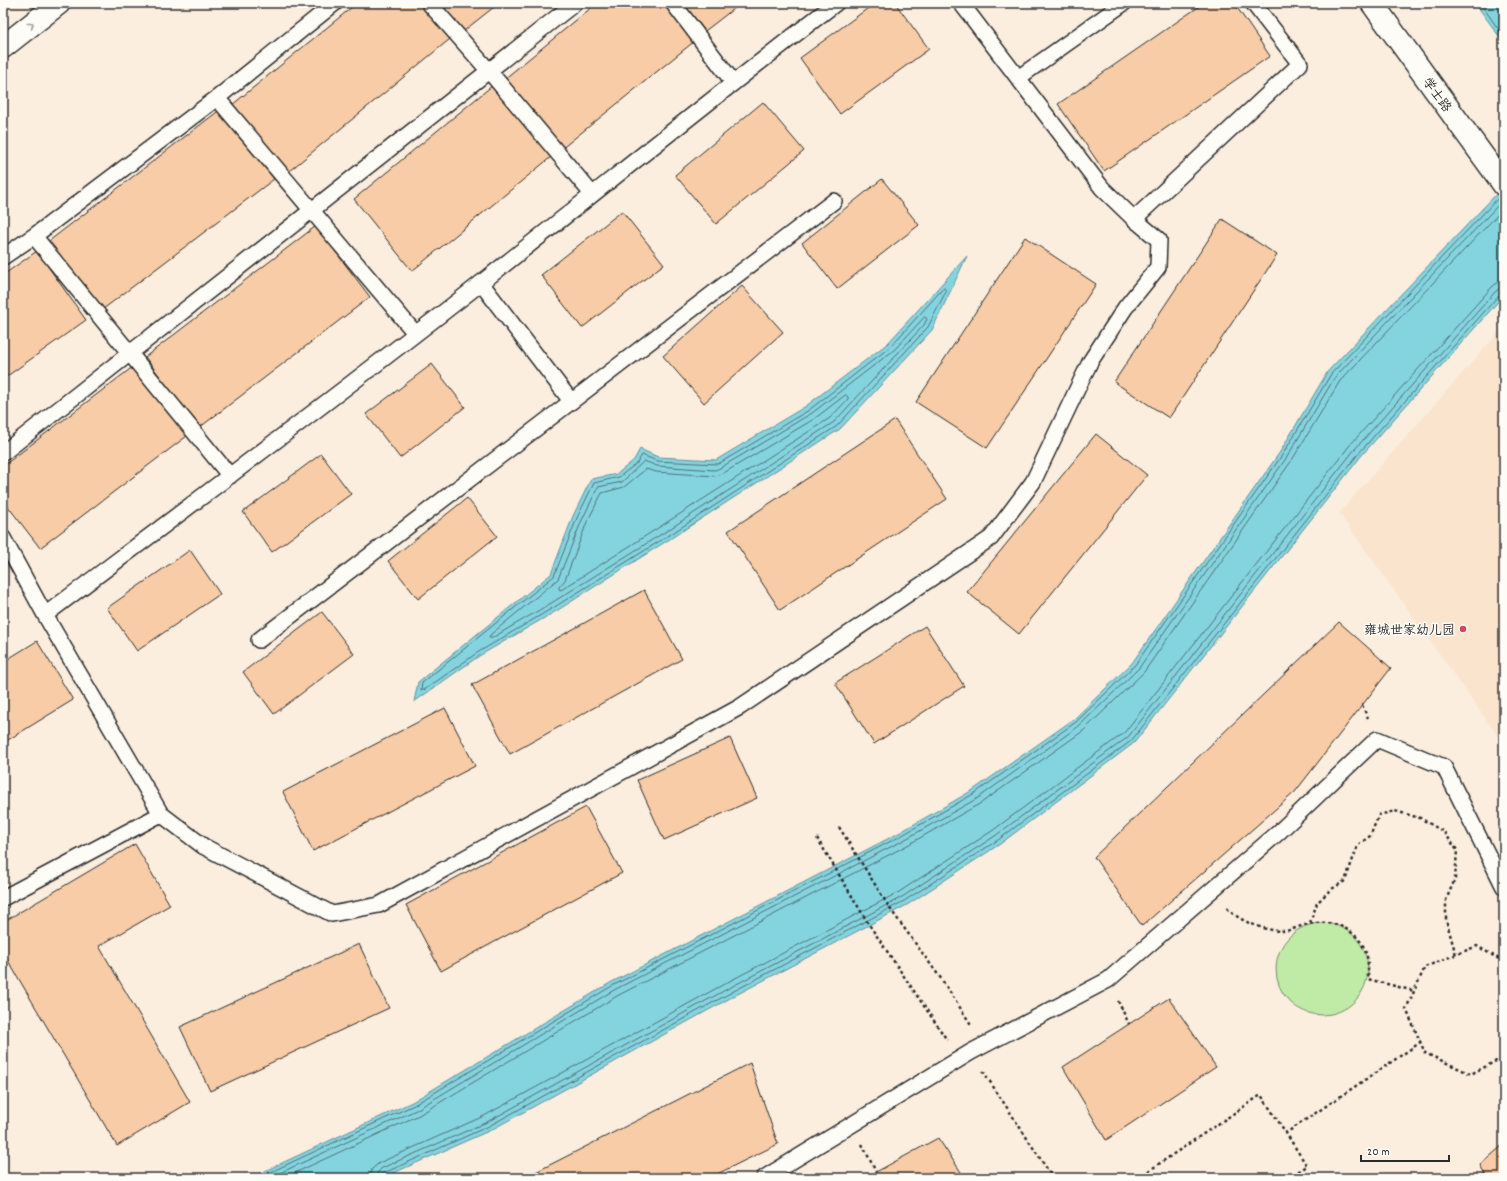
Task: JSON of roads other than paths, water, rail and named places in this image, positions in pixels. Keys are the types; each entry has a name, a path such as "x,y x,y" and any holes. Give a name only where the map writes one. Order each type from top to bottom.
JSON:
{"street":[{"path":"3,47 59,3"},
{"name":"学士路","path":"1372,3 1504,185"}],"lane":[{"path":"3,257 34,236 217,98 335,3"},
{"path":"429,3 489,70 592,194"},
{"path":"3,453 575,3"},
{"path":"673,3 733,82"},
{"path":"45,615 230,476 481,283 733,82 836,3"},
{"path":"3,538 45,615 160,814 203,846 332,914 379,905 740,707 991,538 1033,482 1090,362 1125,308 1158,267 1159,240 1134,219 1102,188 961,3"},
{"path":"1018,78 1124,3"},
{"path":"1134,219 1300,64 1253,3"},
{"path":"217,98 415,333"},
{"path":"259,640 834,201"},
{"path":"34,236 230,476"},
{"path":"481,283 571,401"},
{"path":"764,1178 984,1044 1108,980 1284,827 1376,739 1444,767 1504,887"},
{"path":"3,898 160,814"}],"water":[{"path":"1475,3 1504,3 1504,43"},
{"path":"1504,186 1504,295 1362,455 1134,743 1000,844 907,905 734,996 491,1130 382,1178 250,1178 412,1102 610,983 897,834 973,790 1074,719 1132,663 1280,452 1328,371"},
{"path":"967,256 932,330 840,429 558,610 479,656 414,702 418,682 551,574 573,516 591,479 617,474 634,460 640,449 658,457 716,460 806,406 888,343"}],"place":[{"name":"雍城世家幼儿园","path":"1463,629"}]}
